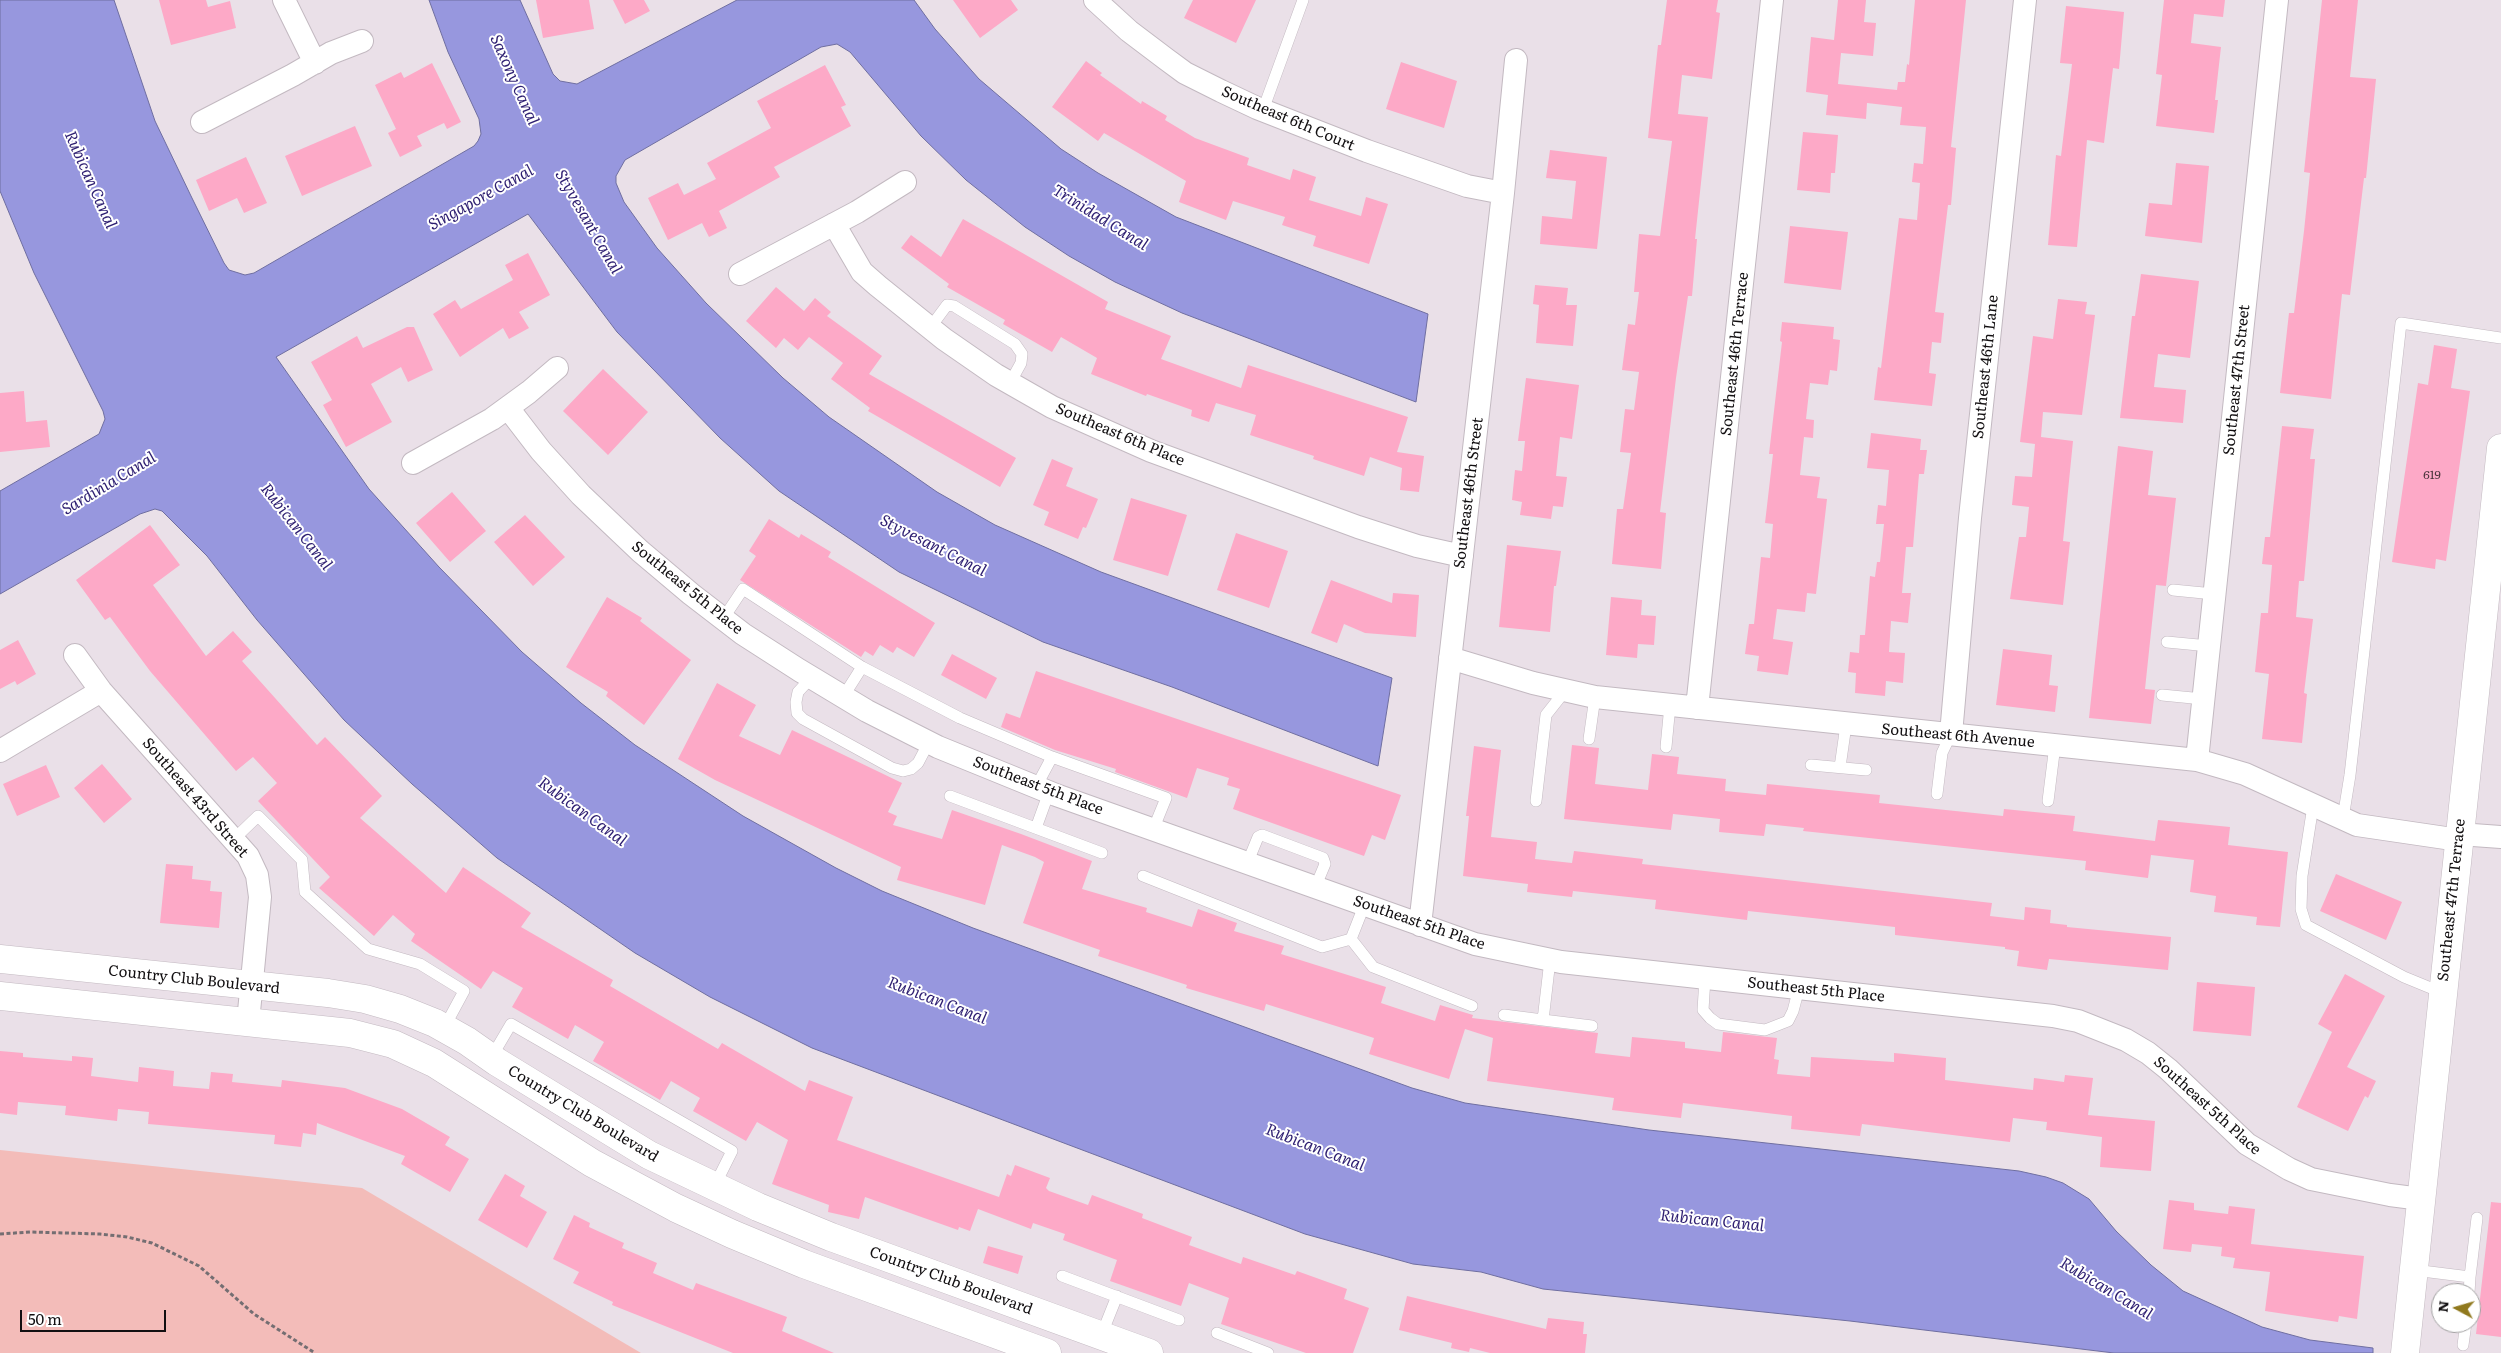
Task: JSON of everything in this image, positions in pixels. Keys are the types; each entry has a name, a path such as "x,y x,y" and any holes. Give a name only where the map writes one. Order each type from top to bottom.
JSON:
{"main road":[{"name":"Southeast 47th Terrace","path":"2406,1353 2501,448"},
{"name":"Country Club Boulevard","path":"0,959 364,999 400,1009 444,1028 649,1154 714,1187 830,1237 1149,1353"},
{"path":"0,996 350,1033 372,1037 414,1052 592,1163 676,1208 762,1246 1047,1353"},
{"path":"762,1246 776,1214"},
{"path":"952,1318 964,1286"}],"street":[{"path":"284,0 315,63"},
{"name":"Southeast 6th Court","path":"1095,0 1129,31 1185,73 1263,110 1403,164 1467,186 1503,193"},
{"name":"Southeast 46th Terrace","path":"1697,708 1772,0"},
{"name":"Southeast 46th Lane","path":"1950,734 1969,527 2025,0"},
{"name":"Southeast 47th Street","path":"2197,760 2277,0"},
{"path":"202,122 331,53 362,41"},
{"name":"Southeast 46th Street","path":"1420,925 1503,193 1516,60"},
{"path":"740,274 857,212 905,182"},
{"name":"Southeast 6th Place","path":"834,224 862,272 930,328 1010,383 1076,418 1151,451 1358,527 1417,546 1462,556"},
{"path":"413,463 492,419 557,368"},
{"name":"Southeast 5th Place","path":"508,408 541,451 581,495 640,551 723,619 811,678 929,742 1043,789 1153,830 1475,944 1550,960 2053,1016 2086,1024 2126,1040 2148,1053 2168,1069 2247,1144 2282,1166 2311,1179 2390,1195 2421,1199"},
{"name":"Southeast 43rd Street","path":"75,655 101,691 251,862 257,875 260,896 248,1022"},
{"name":"Southeast 6th Avenue","path":"1450,658 1595,698 2197,760 2245,774 2358,825 2391,831 2459,837 2501,837"},
{"path":"0,751 101,691"}],"lane":[{"path":"1263,110 1304,0"},
{"path":"930,328 947,305 954,306 1015,344 1022,354 1021,363 1010,383"},
{"path":"2343,818 2350,775 2402,323 2501,338"},
{"path":"723,619 743,589 862,668 960,718 1052,757 1166,798 1153,830"},
{"path":"2173,590 2214,594"},
{"path":"2167,642 2209,646"},
{"path":"843,697 862,668"},
{"path":"811,678 798,692 796,702 797,713 803,720 892,768 903,771 911,769 918,763 929,742"},
{"path":"1536,801 1546,715 1565,691"},
{"path":"2162,695 2203,699"},
{"path":"1589,739 1595,698"},
{"path":"1666,747 1670,705"},
{"path":"1840,767 1846,725"},
{"path":"1937,794 1942,753 1950,734"},
{"path":"2048,802 2055,745"},
{"path":"1036,828 1043,789 1052,757"},
{"path":"1811,765 1866,770"},
{"path":"950,796 1102,853"},
{"path":"2313,806 2302,876 2301,909 2306,925 2404,977 2443,993"},
{"path":"233,840 258,816 302,860 306,892 368,949 420,964 464,991 444,1028"},
{"path":"1247,864 1258,837 1262,835 1323,858 1325,864 1315,888"},
{"path":"1143,876 1322,947 1351,939"},
{"path":"1351,939 1364,906"},
{"path":"1351,939 1374,967 1472,1006"},
{"path":"1543,1020 1550,960"},
{"path":"1705,978 1703,1010 1710,1018 1718,1024 1766,1030 1788,1021 1794,1011 1798,988"},
{"path":"1504,1015 1592,1026"},
{"path":"491,1058 511,1024 732,1151 714,1187"},
{"path":"2470,1283 2477,1218"},
{"path":"2414,1270 2470,1277"},
{"path":"1062,1276 1178,1320"},
{"path":"1101,1336 1116,1296"},
{"path":"1217,1333 1268,1353"},
{"path":"2463,1345 2465,1333"}],"path":[{"path":"0,1234 30,1232 100,1234 127,1237 152,1243 199,1266 254,1314 315,1353"}],"shaded area":[{"path":"0,1150 362,1188 641,1353 0,1353"}],"water":[{"path":"0,0 114,0 155,121 224,263 229,270 245,275 254,273 474,146 478,141 481,134 479,119 448,52 429,0 520,0 553,74 560,81 577,84 737,0 914,0 935,29 979,79 1061,149 1098,173 1176,217 1428,314 1416,402 1182,313 1115,282 1069,256 1025,227 966,180 921,136 850,52 837,44 821,47 625,160 616,176 616,183 624,202 657,248 706,303 783,378 829,417 937,492 995,525 1101,572 1392,678 1378,766 1172,687 1043,642 899,572 779,491 720,438 617,332 528,214 276,357 369,489 439,567 522,652 581,703 635,745 743,816 836,868 882,891 973,928 1412,1088 1465,1103 1649,1130 2019,1171 2046,1177 2063,1183 2089,1199 2116,1231 2151,1265 2183,1291 2262,1327 2310,1340 2373,1348 2373,1353 2114,1353 1850,1321 1543,1289 1481,1272 1413,1264 1305,1234 812,1048 710,997 635,953 497,858 412,784 344,720 257,620 207,556 162,511 155,509 140,514 0,594 0,491 99,434 105,419 103,411 34,273 0,191"}],"building":[{"path":"159,0 206,0 208,7 230,1 236,28 171,45"},
{"path":"536,0 589,0 594,29 543,38"},
{"path":"613,0 644,0 650,11 625,24"},
{"path":"953,0 1011,0 1018,10 980,38"},
{"path":"1193,0 1256,0 1236,43 1184,18"},
{"path":"1667,0 1718,0 1716,12 1720,13 1712,79 1682,75 1678,114 1708,117 1695,239 1697,239 1692,296 1688,296 1660,512 1666,513 1661,569 1612,564 1617,509 1623,509 1631,453 1620,452 1625,409 1634,410 1639,372 1622,370 1628,324 1635,325 1639,292 1634,292 1639,234 1660,236 1672,141 1648,138 1658,45 1661,45"},
{"path":"1838,0 1866,0 1864,22 1876,23 1873,56 1841,53 1838,84 1897,90 1898,82 1905,82 1907,64 1909,65 1915,0 1966,0 1951,147 1956,148 1951,205 1948,205 1935,312 1944,313 1941,343 1932,342 1929,373 1936,374 1932,406 1874,400 1878,367 1881,368 1899,218 1917,220 1920,183 1912,182 1914,163 1923,164 1926,127 1900,125 1902,107 1867,103 1866,119 1826,115 1828,95 1806,92 1811,37 1834,40"},
{"path":"2164,0 2225,0 2223,17 2194,14 2191,43 2221,47 2215,100 2218,100 2214,133 2156,126 2162,75 2156,74"},
{"path":"2322,0 2358,0 2350,77 2376,79 2366,178 2364,178 2350,295 2342,294 2331,399 2280,393 2289,313 2294,313 2304,231 2310,173 2304,172"},
{"path":"2066,6 2124,12 2119,69 2113,68 2104,143 2087,140 2077,247 2048,245 2056,155 2061,156 2072,64 2060,63"},
{"path":"1086,61 1102,73 1100,75 1141,104 1142,101 1167,116 1165,120 1195,138 1249,158 1247,165 1290,180 1293,169 1316,177 1309,200 1361,216 1366,197 1388,204 1369,264 1313,246 1316,236 1282,225 1285,217 1233,201 1226,220 1179,202 1186,181 1104,133 1098,141 1052,107"},
{"path":"1401,62 1457,81 1444,128 1386,109"},
{"path":"432,63 461,122 447,129 444,123 417,136 422,146 400,157 388,133 396,129 375,85 401,72 404,78"},
{"path":"825,65 846,105 841,107 851,126 774,167 780,177 719,211 727,228 709,237 702,223 668,240 648,198 678,183 684,195 716,179 707,163 771,128 757,101"},
{"path":"355,126 372,166 302,196 285,156"},
{"path":"1803,132 1838,135 1835,173 1831,173 1830,193 1797,190"},
{"path":"1550,150 1607,157 1597,249 1540,244 1542,216 1572,219 1576,181 1546,178"},
{"path":"246,157 267,203 244,213 237,198 209,211 196,180"},
{"path":"2176,163 2209,166 2202,243 2145,236 2149,203 2172,205"},
{"path":"963,219 1108,302 1105,309 1171,336 1161,359 1241,388 1248,365 1408,417 1397,452 1424,456 1419,492 1400,490 1402,468 1370,457 1364,476 1313,459 1314,456 1250,435 1256,415 1216,403 1209,422 1191,416 1192,410 1147,394 1146,396 1091,374 1097,358 1061,337 1052,352 1003,324 1005,320 947,287 949,284 901,248 911,235 941,257"},
{"path":"1790,226 1848,232 1841,290 1784,283"},
{"path":"528,253 550,295 519,312 529,328 509,339 503,328 460,357 433,314 455,300 461,309 513,280 505,265"},
{"path":"2141,274 2199,281 2190,358 2158,354 2154,387 2186,390 2183,423 2120,418 2132,316 2135,316"},
{"path":"1535,285 1568,288 1566,305 1577,305 1573,346 1536,343 1539,305 1533,304"},
{"path":"776,287 804,311 815,298 831,312 827,316 882,356 869,374 1016,458 1000,487 868,411 870,408 831,379 843,363 809,337 798,350 784,338 776,348 746,321"},
{"path":"2058,299 2087,302 2085,314 2095,315 2082,415 2043,412 2041,437 2073,441 2063,541 2070,542 2063,605 2010,599 2019,537 2026,537 2029,507 2012,505 2015,476 2032,477 2035,444 2020,442 2033,336 2053,339"},
{"path":"1782,322 1834,327 1833,339 1840,340 1837,371 1830,370 1828,385 1810,383 1806,419 1814,420 1813,438 1804,437 1800,475 1820,477 1817,498 1827,499 1816,594 1807,593 1805,612 1777,609 1773,639 1793,642 1788,675 1757,671 1759,656 1745,654 1749,624 1754,624 1761,557 1770,558 1773,524 1765,523 1773,454 1769,454 1782,342 1780,341"},
{"path":"407,327 414,327 433,370 408,382 401,367 371,384 392,422 346,447 323,405 332,400 311,362 357,336 363,348"},
{"path":"2434,345 2457,349 2451,388 2470,391 2446,561 2436,559 2435,569 2392,562 2418,383 2428,385"},
{"path":"603,369 648,412 608,455 563,411"},
{"path":"1526,378 1579,385 1572,439 1560,437 1556,476 1567,477 1563,507 1553,506 1551,519 1520,515 1522,502 1512,500 1515,470 1522,471 1525,441 1518,441"},
{"path":"24,391 26,422 47,420 50,447 0,452 0,393"},
{"path":"2282,426 2314,429 2310,459 2315,459 2304,581 2299,581 2296,617 2313,619 2304,693 2307,694 2302,743 2262,739 2269,674 2255,672 2261,613 2268,613 2272,565 2262,564 2265,537 2270,537"},
{"path":"1871,433 1921,439 1920,450 1927,450 1924,474 1919,474 1913,547 1906,547 1902,593 1911,593 1908,623 1891,621 1889,652 1905,653 1903,683 1886,681 1885,696 1855,693 1856,673 1848,672 1850,652 1859,653 1860,635 1865,635 1870,576 1875,577 1877,562 1880,562 1884,524 1876,524 1878,505 1886,506 1889,470 1867,468"},
{"path":"2118,446 2153,451 2148,495 2176,498 2166,586 2156,585 2145,689 2155,690 2151,724 2089,718"},
{"path":"1052,459 1073,468 1066,486 1098,499 1086,528 1083,527 1078,539 1044,525 1049,512 1033,505"},
{"path":"452,492 486,531 450,562 416,523"},
{"path":"1131,498 1187,515 1168,576 1113,560"},
{"path":"525,515 565,557 533,586 494,542"},
{"path":"769,519 799,538 801,534 831,552 828,557 935,623 914,657 897,647 893,653 880,645 873,656 865,651 861,657 740,580 756,556 749,551"},
{"path":"150,525 180,565 153,585 206,656 233,631 252,652 242,661 317,745 325,737 382,796 360,818 446,893 463,867 531,913 521,927 613,980 610,986 718,1049 722,1043 805,1091 809,1080 853,1097 837,1140 999,1197 1007,1174 1011,1176 1015,1165 1050,1178 1046,1188 1049,1191 1088,1205 1092,1195 1143,1214 1142,1218 1192,1237 1189,1245 1241,1264 1243,1257 1295,1275 1297,1271 1347,1289 1344,1299 1369,1308 1353,1353 1306,1353 1221,1324 1229,1298 1189,1283 1181,1306 1110,1281 1117,1260 1063,1240 1065,1234 1033,1223 1031,1229 978,1209 970,1231 959,1227 958,1230 865,1197 859,1219 828,1212 829,1205 772,1184 788,1140 757,1122 746,1141 693,1111 700,1098 671,1081 660,1100 593,1061 604,1042 575,1025 568,1039 512,1007 523,988 493,971 481,989 411,941 415,934 393,915 374,936 319,888 330,877 258,801 277,783 253,757 236,771 150,671 110,617 105,620 76,580"},
{"path":"1236,533 1288,551 1269,608 1217,590"},
{"path":"1507,545 1561,551 1556,586 1554,586 1550,632 1499,627"},
{"path":"1331,580 1392,603 1393,593 1419,595 1416,637 1365,633 1344,624 1337,643 1311,633"},
{"path":"607,597 642,618 640,621 691,660 644,725 606,696 608,692 566,667"},
{"path":"1611,597 1642,600 1641,615 1656,616 1654,645 1638,644 1637,658 1606,655"},
{"path":"18,640 36,674 17,685 15,681 0,689 0,650"},
{"path":"2003,649 2052,655 2049,685 2058,686 2055,712 1996,705"},
{"path":"952,654 997,678 986,699 941,675"},
{"path":"1036,671 1401,795 1385,840 1372,835 1364,856 1233,809 1240,789 1227,785 1229,778 1197,768 1187,798 1115,772 1116,769 1055,750 1001,727 1006,713 1020,718"},
{"path":"717,683 756,705 739,736 780,755 792,730 902,783 888,812 897,816 893,825 942,839 952,810 1021,834 1092,861 1082,889 1147,908 1146,912 1192,927 1198,909 1237,923 1234,931 1284,946 1281,954 1386,987 1381,1003 1435,1021 1440,1005 1473,1015 1472,1018 1598,1033 1595,1053 1630,1057 1632,1037 1685,1042 1685,1048 1721,1052 1723,1032 1777,1038 1774,1059 1779,1060 1777,1074 1810,1077 1811,1057 1894,1062 1894,1053 1946,1058 1945,1080 2033,1090 2034,1078 2064,1082 2065,1075 2093,1078 2088,1115 2155,1121 2151,1171 2100,1167 2102,1137 2046,1130 2047,1122 2013,1118 2010,1142 1862,1124 1860,1136 1791,1129 1792,1116 1683,1103 1681,1118 1612,1110 1614,1098 1487,1081 1493,1038 1465,1029 1449,1079 1369,1054 1374,1038 1266,1004 1264,1011 1186,988 1187,985 1098,956 1100,950 1023,923 1044,862 1035,857 1002,845 985,905 897,880 901,867 715,780 678,759"},
{"path":"1572,745 1599,748 1595,784 1648,790 1652,754 1679,757 1677,774 1726,779 1725,791 1766,795 1767,784 1880,795 1879,803 2003,816 2004,809 2075,816 2073,831 2155,841 2158,820 2230,827 2228,845 2288,852 2280,927 2256,925 2257,917 2214,912 2216,896 2190,892 2194,860 2151,855 2148,878 2085,870 2086,861 1803,831 1804,828 1766,824 1764,836 1719,832 1720,819 1673,814 1671,830 1564,819"},
{"path":"1474,746 1501,750 1491,837 1537,842 1535,859 1572,863 1574,851 1643,859 1642,864 1992,903 1990,916 2024,920 2025,907 2051,910 2050,923 2067,925 2067,927 2171,937 2168,970 2049,959 2047,970 2017,966 2019,951 2005,949 2005,947 1895,935 1895,927 1748,911 1747,920 1655,909 1656,900 1573,891 1572,897 1527,892 1528,884 1463,876 1469,816 1466,816"},
{"path":"102,764 132,799 104,823 74,788"},
{"path":"46,765 60,797 17,816 3,784"},
{"path":"166,864 193,866 192,879 211,881 210,891 222,892 219,928 160,923"},
{"path":"2336,874 2402,902 2386,940 2320,911"},
{"path":"2345,974 2385,996 2347,1067 2376,1081 2368,1098 2365,1096 2348,1131 2297,1107 2332,1032 2318,1024"},
{"path":"2197,982 2255,987 2251,1036 2193,1031"},
{"path":"0,1051 23,1053 23,1057 72,1061 72,1056 93,1058 91,1076 138,1082 139,1067 174,1071 173,1086 209,1089 211,1072 233,1074 232,1082 281,1087 282,1080 345,1088 402,1109 450,1137 445,1145 469,1159 450,1192 401,1164 405,1156 317,1123 316,1135 303,1133 301,1147 274,1144 275,1135 148,1124 149,1112 118,1109 117,1121 65,1115 66,1106 18,1102 17,1115 0,1113"},
{"path":"505,1174 525,1186 520,1196 547,1212 527,1248 478,1220"},
{"path":"2169,1200 2194,1203 2194,1210 2228,1214 2229,1206 2255,1209 2251,1244 2364,1256 2357,1319 2339,1316 2338,1322 2265,1311 2270,1272 2233,1268 2235,1258 2221,1256 2222,1247 2192,1244 2191,1252 2163,1249"},
{"path":"2491,1202 2501,1203 2501,1337 2476,1334 2481,1333 2481,1290"},
{"path":"574,1215 590,1223 589,1227 624,1243 622,1248 657,1263 653,1273 693,1290 696,1283 787,1317 782,1331 834,1353 733,1353 612,1305 613,1302 573,1283 579,1272 553,1259"},
{"path":"988,1246 1023,1256 1018,1274 983,1263"},
{"path":"1407,1296 1546,1329 1548,1318 1584,1322 1583,1334 1587,1334 1585,1353 1490,1353 1470,1348 1469,1352 1451,1348 1452,1343 1399,1330"}],"water label":[{"name":"Saxony Canal","path":"514,80"},
{"name":"Rubican Canal","path":"90,180"},
{"name":"Singapore Canal","path":"481,198"},
{"name":"Trinidad Canal","path":"1100,218"},
{"name":"Styvesant Canal","path":"588,222"},
{"name":"Sardinia Canal","path":"109,484"},
{"name":"Rubican Canal","path":"296,527"},
{"name":"Styvesant Canal","path":"933,546"},
{"name":"Rubican Canal","path":"582,812"},
{"name":"Rubican Canal","path":"937,1001"},
{"name":"Rubican Canal","path":"1315,1148"},
{"name":"Rubican Canal","path":"1712,1221"},
{"name":"Rubican Canal","path":"2106,1289"}]}
